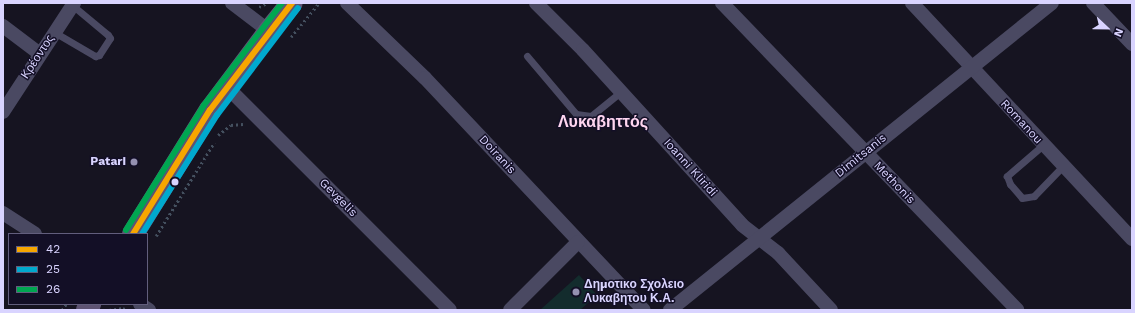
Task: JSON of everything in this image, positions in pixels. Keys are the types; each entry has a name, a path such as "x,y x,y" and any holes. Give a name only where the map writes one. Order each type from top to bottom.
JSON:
{"main road":[{"path":"134,233 182,152 268,30 292,3"}],"street":[{"path":"232,3 268,30"},
{"name":"Doiranis","path":"347,3 425,78 578,242 644,310"},
{"name":"Ioanni Kliridi","path":"536,3 621,92 742,225 778,253 831,310"},
{"name":"Methonis","path":"722,3 1017,310"},
{"name":"Romanou","path":"912,3 1132,239"},
{"name":"Dimitsanis","path":"670,310 1052,3"},
{"path":"1093,3 1131,41"},
{"name":"Κρέοντος","path":"3,112 73,4"},
{"path":"3,26 40,54"},
{"name":"Gevgelis","path":"227,87 450,310"},
{"path":"3,212 34,233"},
{"path":"510,310 578,242"}],"lane":[{"path":"54,32 94,56 99,55 110,38 73,4"},
{"path":"527,56 576,114 591,116 621,92"},
{"path":"1043,145 1007,176 1010,184 1022,198 1034,196 1063,166"}],"path":[{"path":"289,39 319,3"},
{"path":"155,238 219,134 231,125 242,124 251,127 258,117"},
{"path":"109,310 123,308 128,310"}],"green space":[{"path":"579,275 597,295 580,310 540,310"}],"transit line":[{"name":"26","path":"126,230 204,105 282,3"},
{"name":"42","path":"134,233 210,110 292,3"},
{"name":"25","path":"143,233 217,115 298,8"}],"place":[{"name":"Patari","path":"134,162"},
{"name":"Δημοτικο Σχολειο Λυκαβητου Κ.Α.","path":"576,292"}],"district":[{"name":"Λυκαβηττός","path":"603,122"}]}
